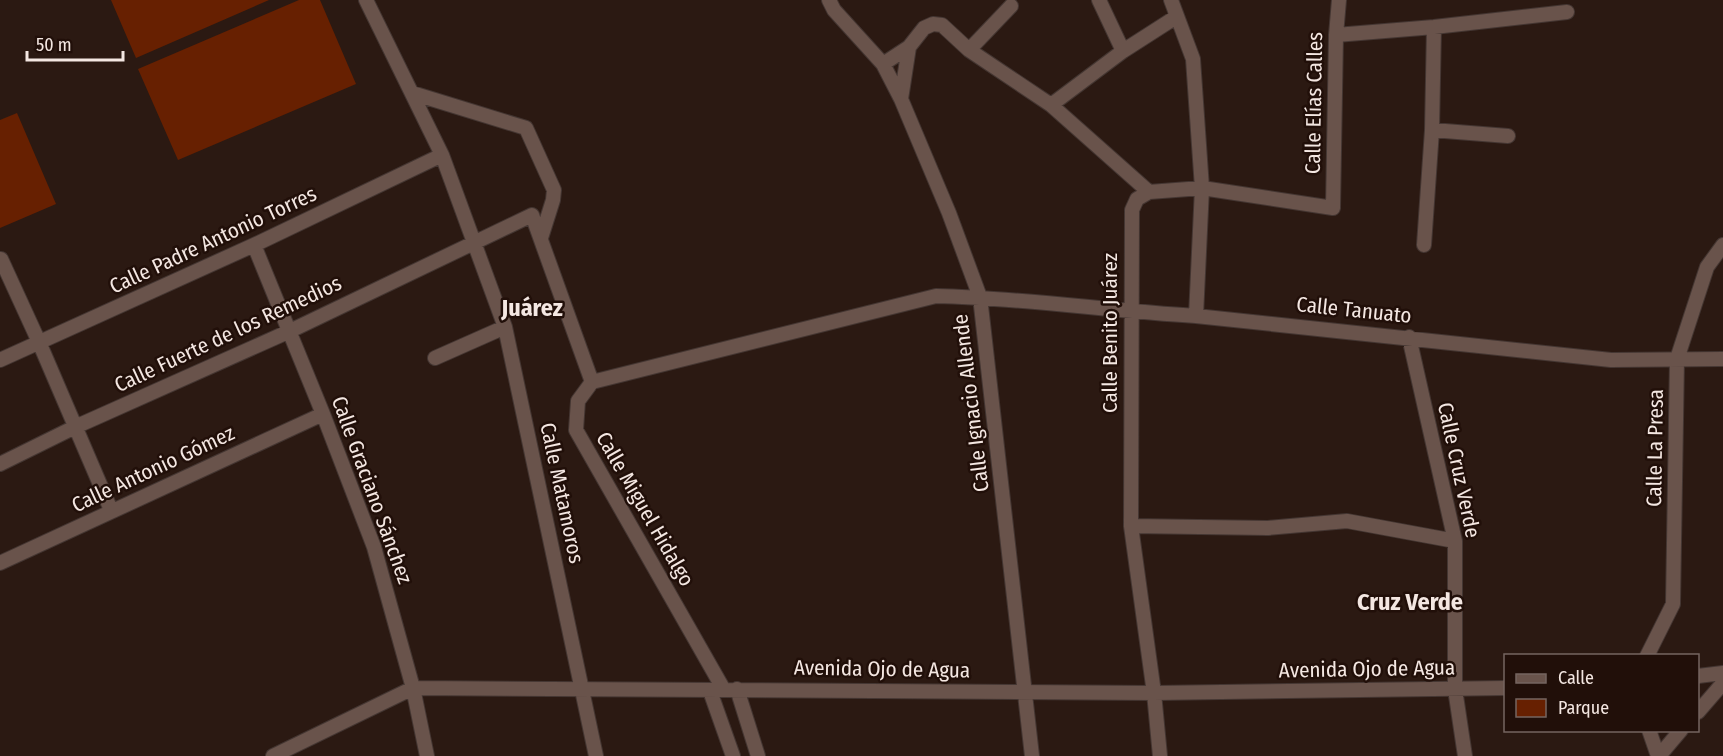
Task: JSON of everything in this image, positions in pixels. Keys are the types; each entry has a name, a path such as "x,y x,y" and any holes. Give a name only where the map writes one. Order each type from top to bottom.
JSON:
{"street":[{"path":"366,0 442,155 474,243 532,215 592,382"},
{"name":"Calle Ignacio Allende","path":"830,0 834,10 883,64 901,99 949,213 980,297 1032,756"},
{"path":"1099,0 1123,51"},
{"path":"1171,0 1193,59 1202,188 1196,315"},
{"name":"Calle Elías Calles","path":"1202,188 1333,208 1336,34 1339,0"},
{"path":"969,50 1011,6"},
{"path":"1336,34 1434,27 1567,12"},
{"path":"1051,105 1123,51 1176,17"},
{"path":"883,64 909,47 924,28 933,24 942,25 969,50 1051,105 1149,192 1202,188"},
{"path":"1424,245 1432,130 1434,27"},
{"path":"901,99 909,47"},
{"path":"412,93 526,128 554,190 541,238"},
{"path":"1432,130 1508,136"},
{"name":"Calle Padre Antonio Torres","path":"0,360 254,245 442,155"},
{"name":"Calle Benito Juárez","path":"1149,192 1137,199 1132,210 1131,526 1154,693 1160,756"},
{"name":"Calle Matamoros","path":"474,243 505,327 596,756"},
{"name":"Calle Fuerte de los Remedios","path":"0,464 75,427 290,331 474,243"},
{"name":"Calle Graciano Sánchez","path":"254,245 374,547 413,688 427,756"},
{"name":"Calle La Presa","path":"1648,654 1673,604 1677,359 1707,267 1723,245"},
{"path":"1,259 111,510"},
{"name":"Calle Tanuato","path":"592,382 936,296 980,297 1130,312 1196,315 1611,360 1723,359"},
{"path":"435,358 505,327"},
{"name":"Calle Cruz Verde","path":"1409,337 1455,541 1455,689 1465,756"},
{"name":"Calle Miguel Hidalgo","path":"592,382 578,401 576,430 724,690 758,756"},
{"name":"Calle Antonio Gómez","path":"0,563 323,414"},
{"path":"1131,526 1268,528 1347,521 1455,541"},
{"path":"1699,676 1723,673"},
{"path":"1699,711 1723,683"},
{"name":"Avenida Ojo de Agua","path":"273,756 413,688 1154,693 1504,688"},
{"name":"Calle Miguel Hidalgo","path":"724,690 733,756"},
{"path":"1650,732 1658,756 1679,732"}],"green space":[{"path":"111,0 269,0 136,58"},
{"path":"299,0 320,0 356,84 178,160 138,69"},
{"path":"17,113 56,204 0,228 0,120"}],"district":[{"name":"Juárez","path":"532,308"},
{"name":"Cruz Verde","path":"1410,602"}]}
